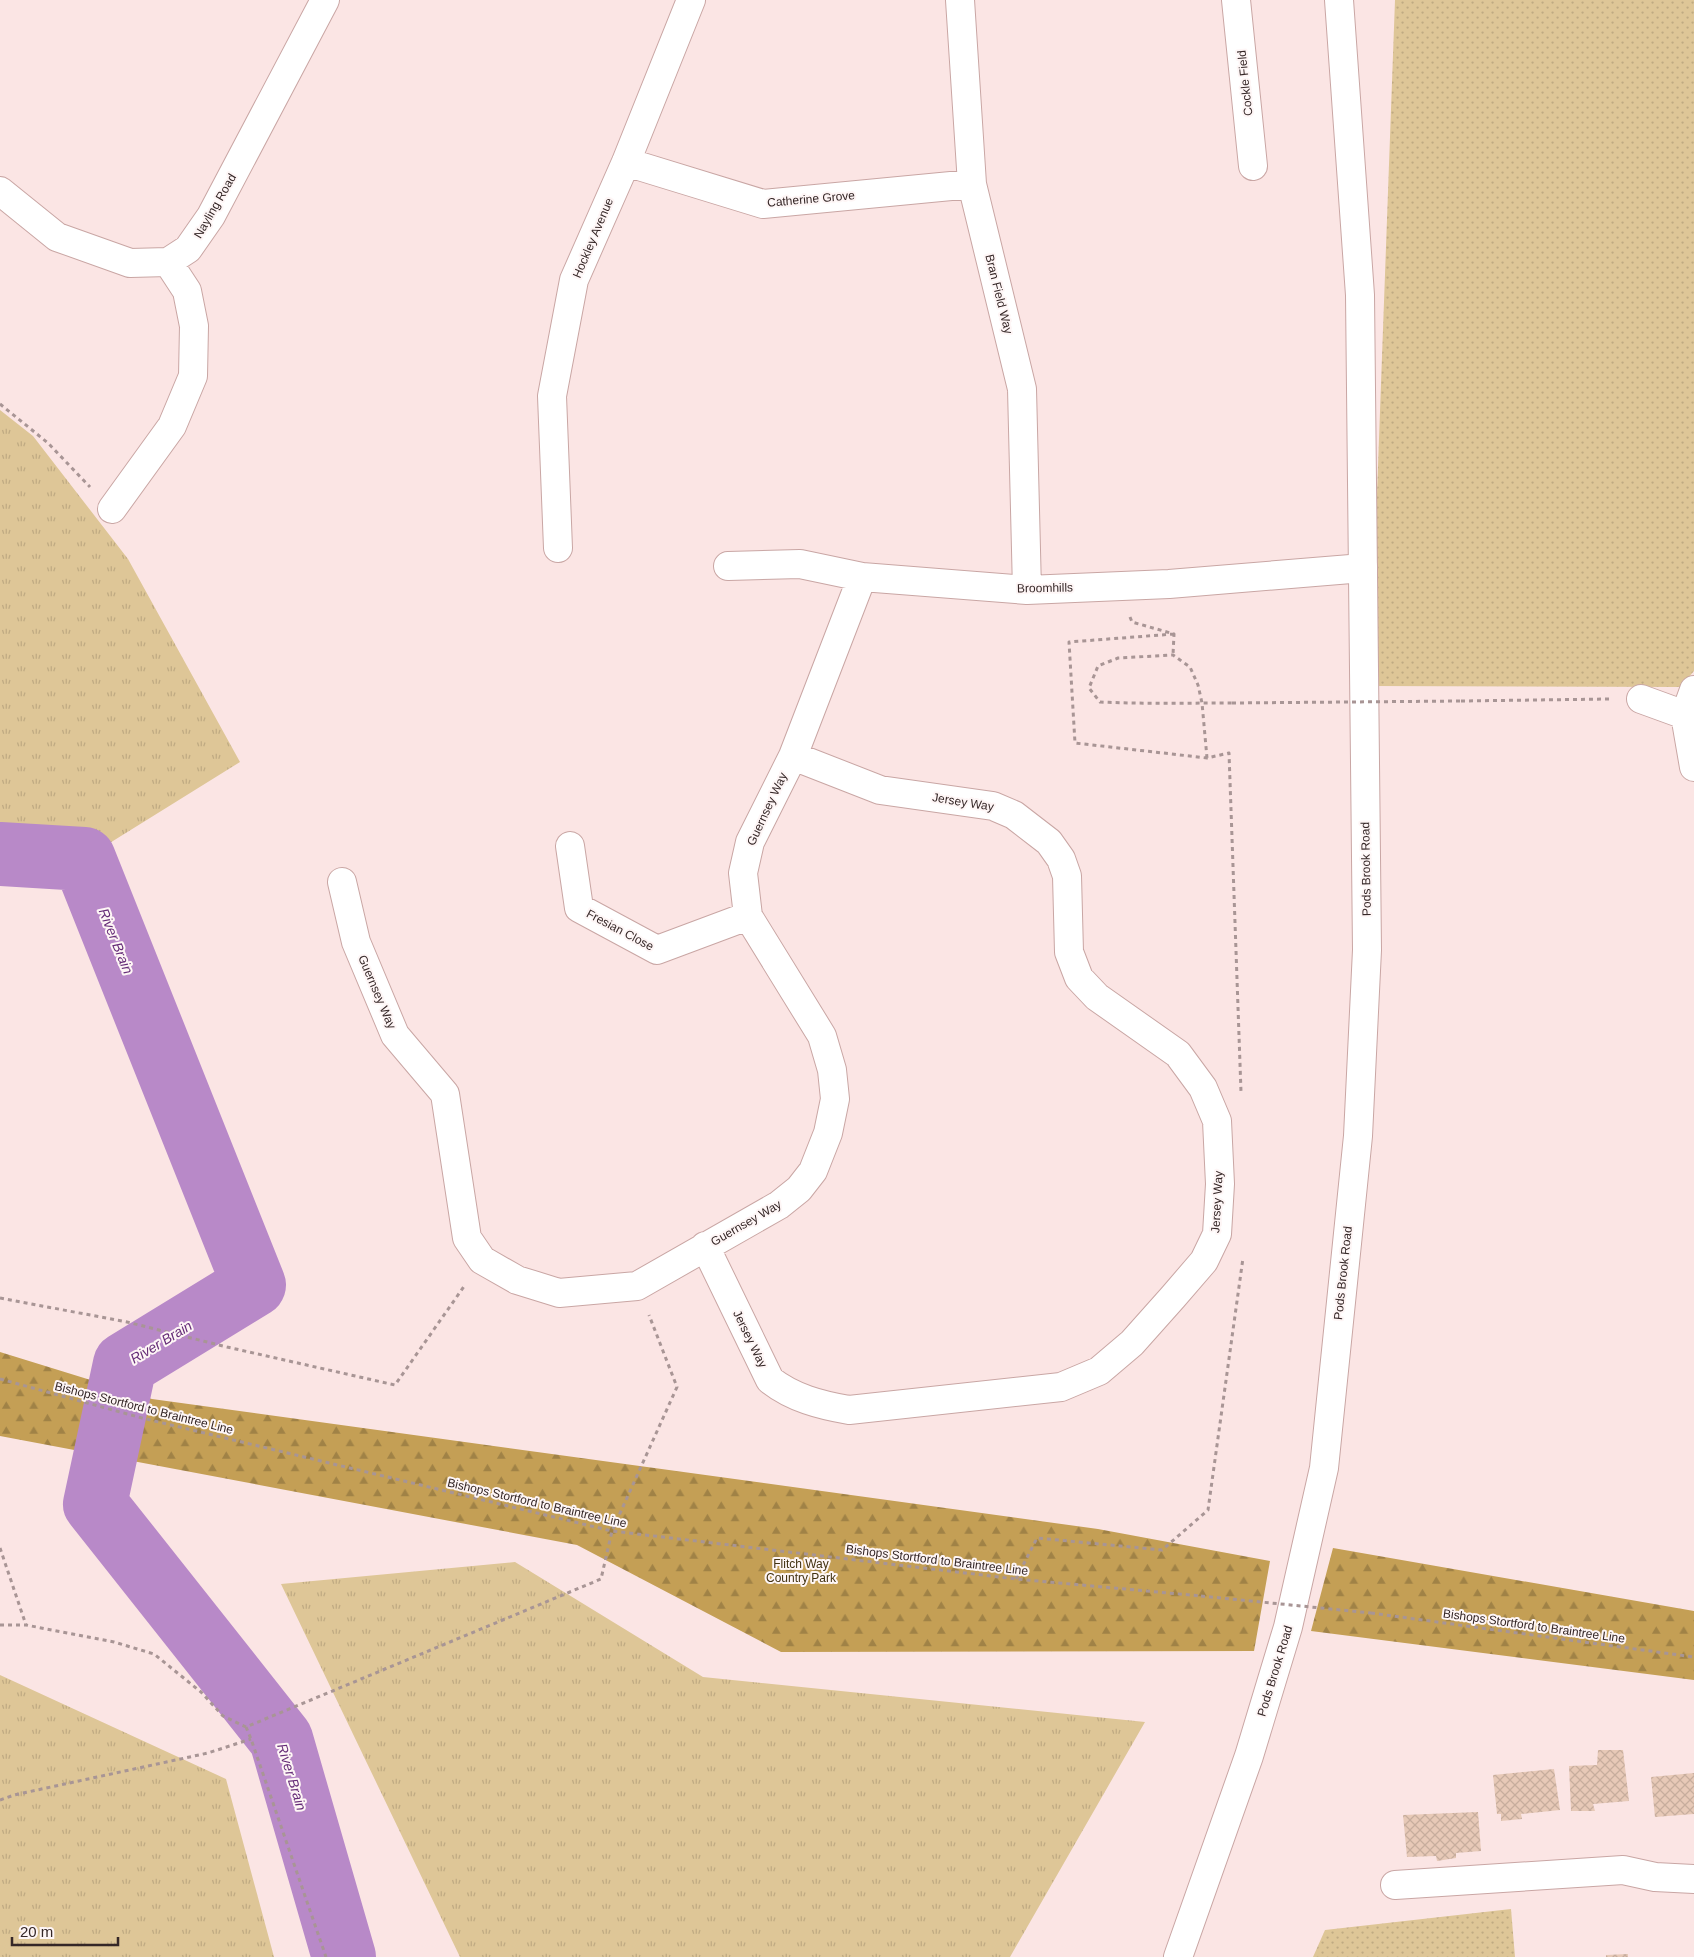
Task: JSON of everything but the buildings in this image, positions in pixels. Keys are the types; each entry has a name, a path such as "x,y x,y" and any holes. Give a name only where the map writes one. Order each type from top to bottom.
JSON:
{"street":[{"name":"Nayling Road","path":"168,262 188,249 211,216 325,0"},
{"name":"Hockley Avenue","path":"558,548 552,396 574,280 626,162 691,0"},
{"name":"Bran Field Way","path":"960,0 972,184 1022,389 1027,590"},
{"name":"Cockle Field","path":"1236,0 1253,166"},
{"name":"Pods Brook Road","path":"1178,1957 1249,1756 1288,1627 1324,1468 1358,1136 1366,960 1360,295 1339,0"},
{"name":"Catherine Grove","path":"626,162 763,204 972,184"},
{"path":"0,191 57,237 130,262 168,262 187,291 194,326 194,376 172,426 112,509"},
{"name":"Broomhills","path":"728,566 800,564 862,577 1027,590 1170,584 1363,568"},
{"name":"Guernsey Way","path":"342,882 356,942 395,1035 445,1094 467,1238 482,1260 517,1280 559,1293 637,1286 779,1205 799,1189 813,1171 828,1133 835,1099 832,1070 822,1036 748,916 743,873 750,842 793,756 862,577"},
{"path":"1694,690 1685,715 1694,767"},
{"path":"1641,699 1685,715"},
{"name":"Jersey Way","path":"705,1246 770,1380 784,1391 818,1405 849,1410 1062,1387 1099,1370 1132,1343 1173,1297 1204,1261 1217,1234 1220,1184 1216,1121 1203,1088 1178,1054 1097,997 1079,978 1069,952 1067,876 1062,860 1049,842 1014,815 993,806 880,790 793,756"},
{"name":"Fresian Close","path":"570,846 579,908 658,950 748,916"},
{"path":"1394,1885 1623,1870 1655,1877 1694,1879"}],"path":[{"path":"0,404 48,443 112,509"},
{"path":"1174,634 1069,642 1075,742 1207,758 1229,754 1241,1099"},
{"path":"1207,758 1202,703 1198,685 1190,667 1173,655 1118,658 1098,666 1090,688 1100,702 1202,703 1232,703 1641,699"},
{"path":"1016,1579 1037,1538 1162,1550 1208,1510 1243,1256"},
{"path":"0,1298 127,1322 395,1385 482,1260"},
{"path":"246,1727 601,1579 612,1531 677,1387 637,1286"},
{"name":"Bishops Stortford to Braintree Line","path":"0,1380 142,1418 612,1531 1016,1579 1371,1613 1694,1657"},
{"path":"0,1548 26,1625"},
{"path":"0,1625 26,1625 114,1642 154,1654 201,1692 223,1716 246,1727 326,1957"},
{"path":"0,1800 14,1795 208,1753 251,1739"}],"green space":[{"path":"1395,0 1694,0 1694,671 1680,687 1370,686"},
{"path":"0,410 33,436 128,559 240,762 84,859 0,854"},
{"name":"Flitch Way Country Park","path":"0,1352 152,1399 1098,1529 1270,1561 1254,1651 781,1652 577,1545 0,1436"},
{"path":"1333,1548 1694,1611 1694,1680 1311,1631"},
{"path":"515,1562 703,1677 1145,1722 1010,1957 460,1957 281,1584"},
{"path":"0,1675 226,1779 274,1957 0,1957"},
{"path":"1511,1909 1515,1957 1313,1957 1325,1930"}],"waterway":[{"name":"River Brain","path":"0,854 84,859 254,1285 125,1364 95,1504 281,1739 344,1957"}]}
